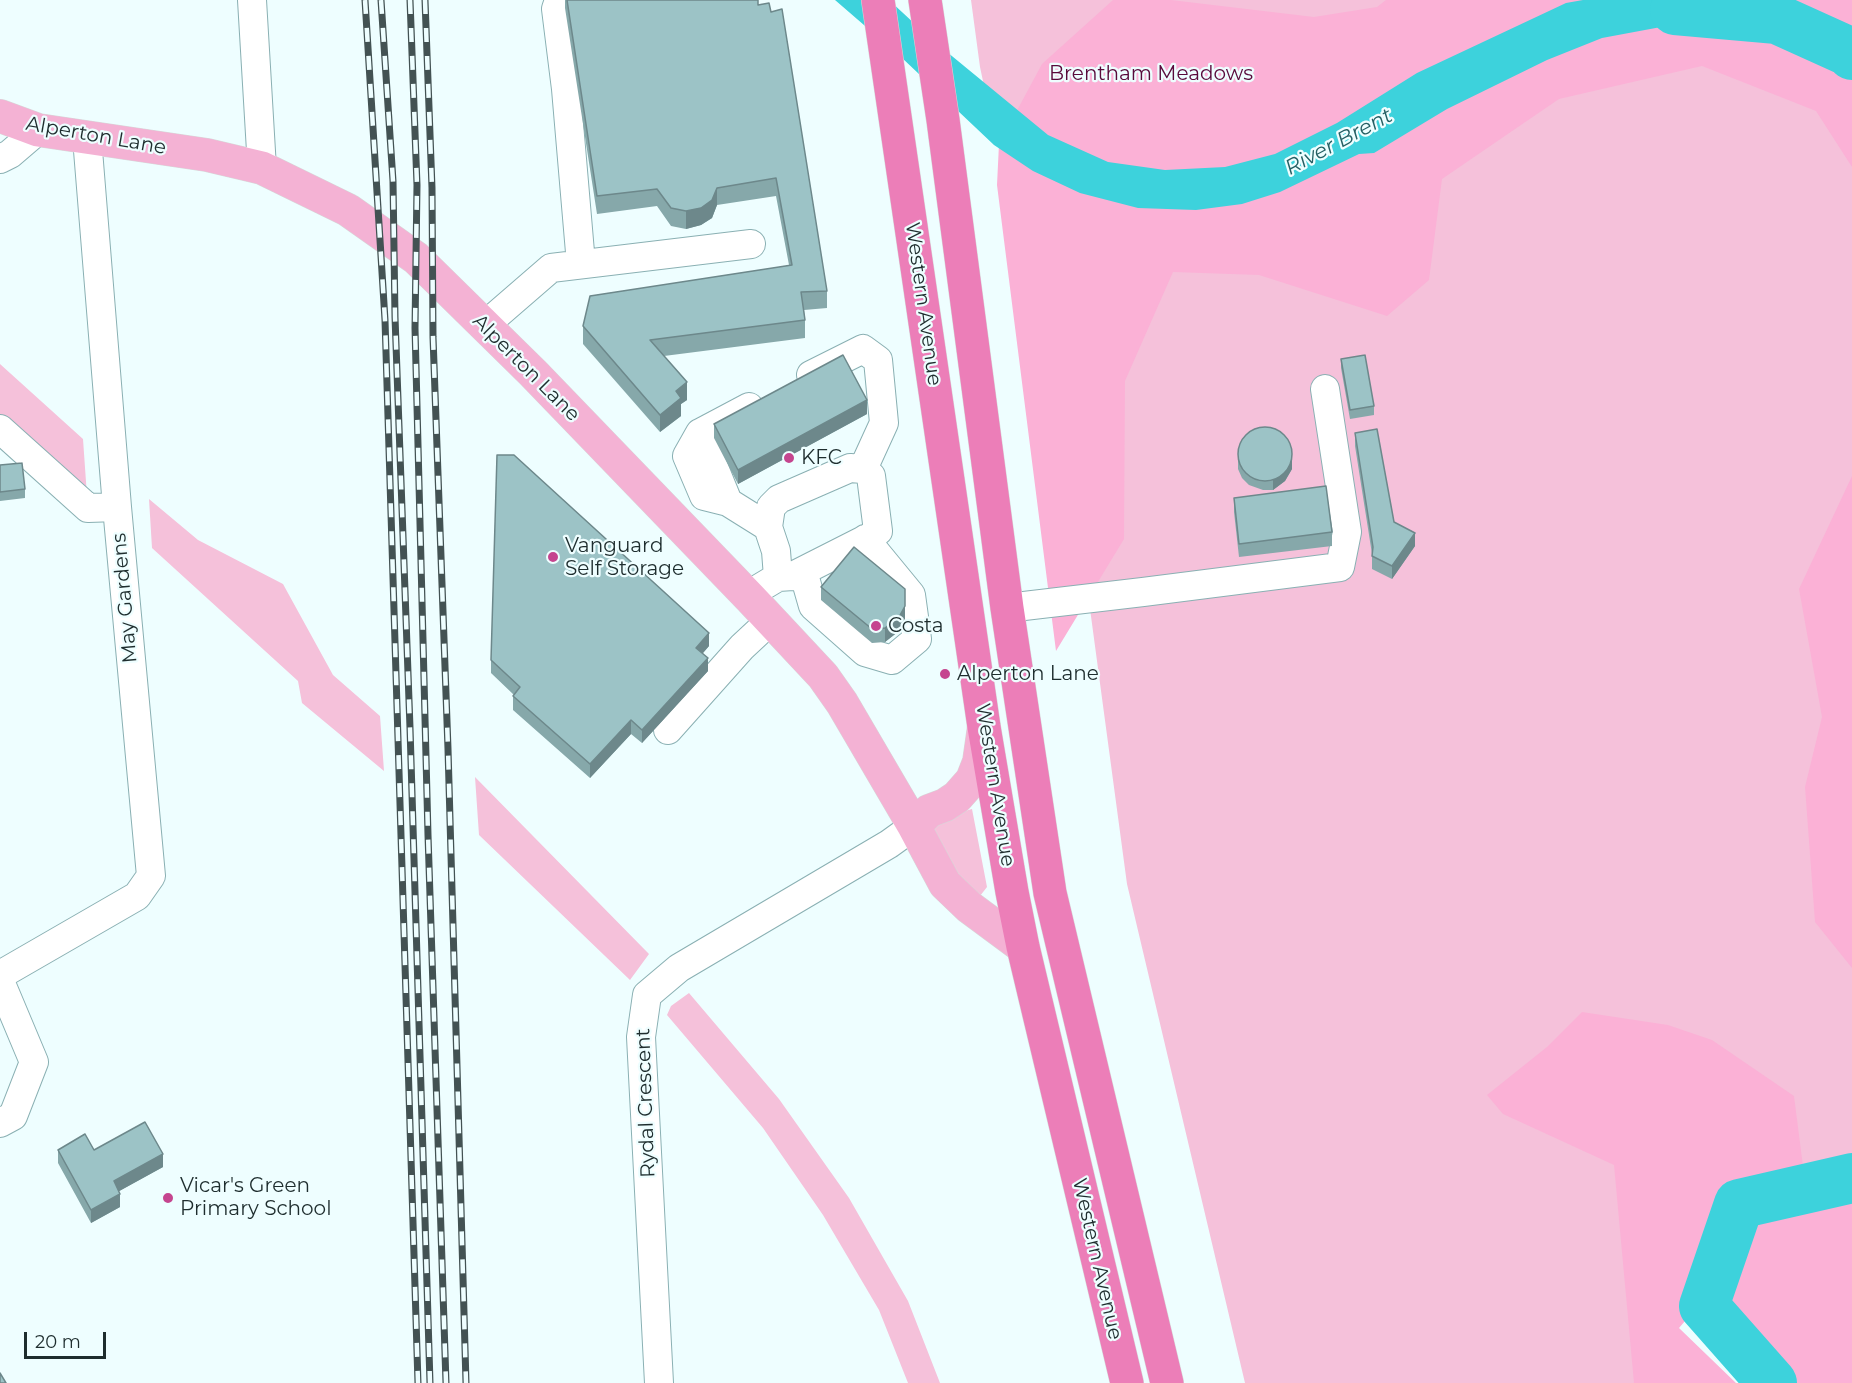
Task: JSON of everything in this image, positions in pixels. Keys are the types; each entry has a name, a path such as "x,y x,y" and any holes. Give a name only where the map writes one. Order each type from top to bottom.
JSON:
{"highway":[{"name":"Western Avenue","path":"878,0 984,727 1023,947 1127,1383"},
{"name":"Western Avenue","path":"925,0 1007,608 1050,893 1167,1383"}],"main road":[{"name":"Alperton Lane","path":"0,116 38,130 207,155 262,168 348,210 416,258 748,595 823,676 842,703 945,884 969,907 1023,947"},
{"path":"914,826 929,811 957,797 972,780 979,762 984,727"}],"street":[{"path":"252,0 262,168"},
{"path":"558,0 556,9 566,89 581,264"},
{"path":"0,159 10,154 38,130"},
{"name":"May Gardens","path":"0,975 137,896 151,876 117,507 87,138"},
{"path":"484,326 551,268 751,244"},
{"path":"768,527 728,502 704,496 687,456 700,433 863,349 878,360 884,423 863,469"},
{"path":"1007,608 1340,567 1347,532 1325,389"},
{"path":"0,429 88,508 117,507"},
{"path":"748,595 790,574 865,539 878,531 871,476 863,469 850,468 779,499 771,507 768,527 776,551 790,574 813,606 865,652 892,660 917,639 912,594 865,539"},
{"path":"668,730 742,647 771,620"},
{"name":"Rydal Crescent","path":"659,1383 641,1037 647,995 679,968 889,844 914,826"},
{"path":"0,981 34,1062 13,1116 0,1124"}],"green space":[{"name":"Brentham Meadows","path":"971,0 1631,0 1129,150 987,100"},
{"path":"1113,0 1171,0 1314,17 1377,7 1386,0 1852,0 1852,167 1816,111 1702,66 1559,99 1442,179 1429,280 1387,316 1259,275 1173,272 1125,381 1124,539 1056,651 997,185 999,144 1042,64"},
{"path":"1686,17 1852,61 1852,1175 1697,1155 1643,1320 1674,1383 1245,1383 1127,884 1040,237"},
{"path":"0,364 83,439 87,496 0,418"},
{"path":"1852,476 1852,968 1815,922 1805,787 1822,717 1799,589"},
{"path":"149,499 198,540 283,584 333,675 380,716 384,771 302,703 298,681 152,548"},
{"path":"475,777 649,954 630,980 479,835"},
{"path":"972,809 987,887 980,896 968,891 928,821"},
{"path":"689,993 779,1099 849,1198 908,1301 940,1383 908,1383 879,1310 823,1215 763,1128 667,1015 671,1006"},
{"path":"1582,1012 1668,1025 1712,1040 1794,1096 1804,1174 1801,1179 1852,1169 1852,1383 1756,1383 1695,1321 1697,1307 1679,1328 1736,1383 1634,1383 1614,1165 1503,1114 1487,1095 1547,1047"}],"water":[{"path":"835,0 889,0 930,38 1048,135 1108,162 1165,170 1225,167 1275,154 1337,123 1417,73 1566,3 1583,0 1742,0 1739,36 1661,27 1602,38 1547,60 1447,109 1374,153 1359,154 1280,192 1242,204 1196,210 1138,208 1080,193 1033,171 994,145 901,57"}],"building":[{"path":"567,0 758,0 758,5 769,3 771,12 782,9 827,291 801,292 805,320 650,340 687,382 676,391 681,398 660,415 583,326 590,296 792,265 776,178 717,188 712,200 701,208 686,211 671,208 657,189 597,196"},
{"path":"843,355 867,400 738,470 714,424"},
{"path":"1365,355 1374,406 1350,410 1341,359"},
{"path":"1265,427 1275,429 1284,435 1290,444 1292,454 1290,464 1284,473 1275,479 1265,481 1255,479 1246,473 1240,464 1238,454 1240,444 1246,435 1255,429"},
{"path":"1377,429 1394,522 1415,533 1392,566 1372,556 1373,547 1355,433"},
{"name":"Vanguard Self Storage","path":"497,455 514,455 709,633 696,648 708,658 642,730 631,720 590,764 513,696 520,687 491,660"},
{"path":"22,463 25,489 0,492 0,465"},
{"path":"1326,486 1332,532 1239,544 1234,498"},
{"path":"854,547 905,589 905,606 899,617 885,628 872,629 821,587"},
{"path":"145,1122 163,1154 114,1181 120,1194 91,1210 58,1150 85,1134 94,1150"},
{"path":"0,1373 6,1383 0,1383"}],"waterway":[{"name":"River Brent","path":"1675,10 1777,19 1850,52 1852,55"},
{"name":"River Brent","path":"1772,1383 1704,1306 1739,1204 1852,1178"}],"railway":[{"path":"365,0 385,320 418,1383"},
{"path":"381,0 393,181 395,317 430,1383"},
{"path":"410,0 417,185 415,328 428,835 446,1383"},
{"path":"425,0 432,188 433,337 448,749 466,1383"}],"place":[{"name":"KFC","path":"789,458"},
{"name":"Vanguard Self Storage","path":"553,557"},
{"name":"Costa","path":"876,626"},
{"name":"Alperton Lane","path":"945,674"},
{"name":"Vicar's Green Primary School","path":"168,1198"}]}
